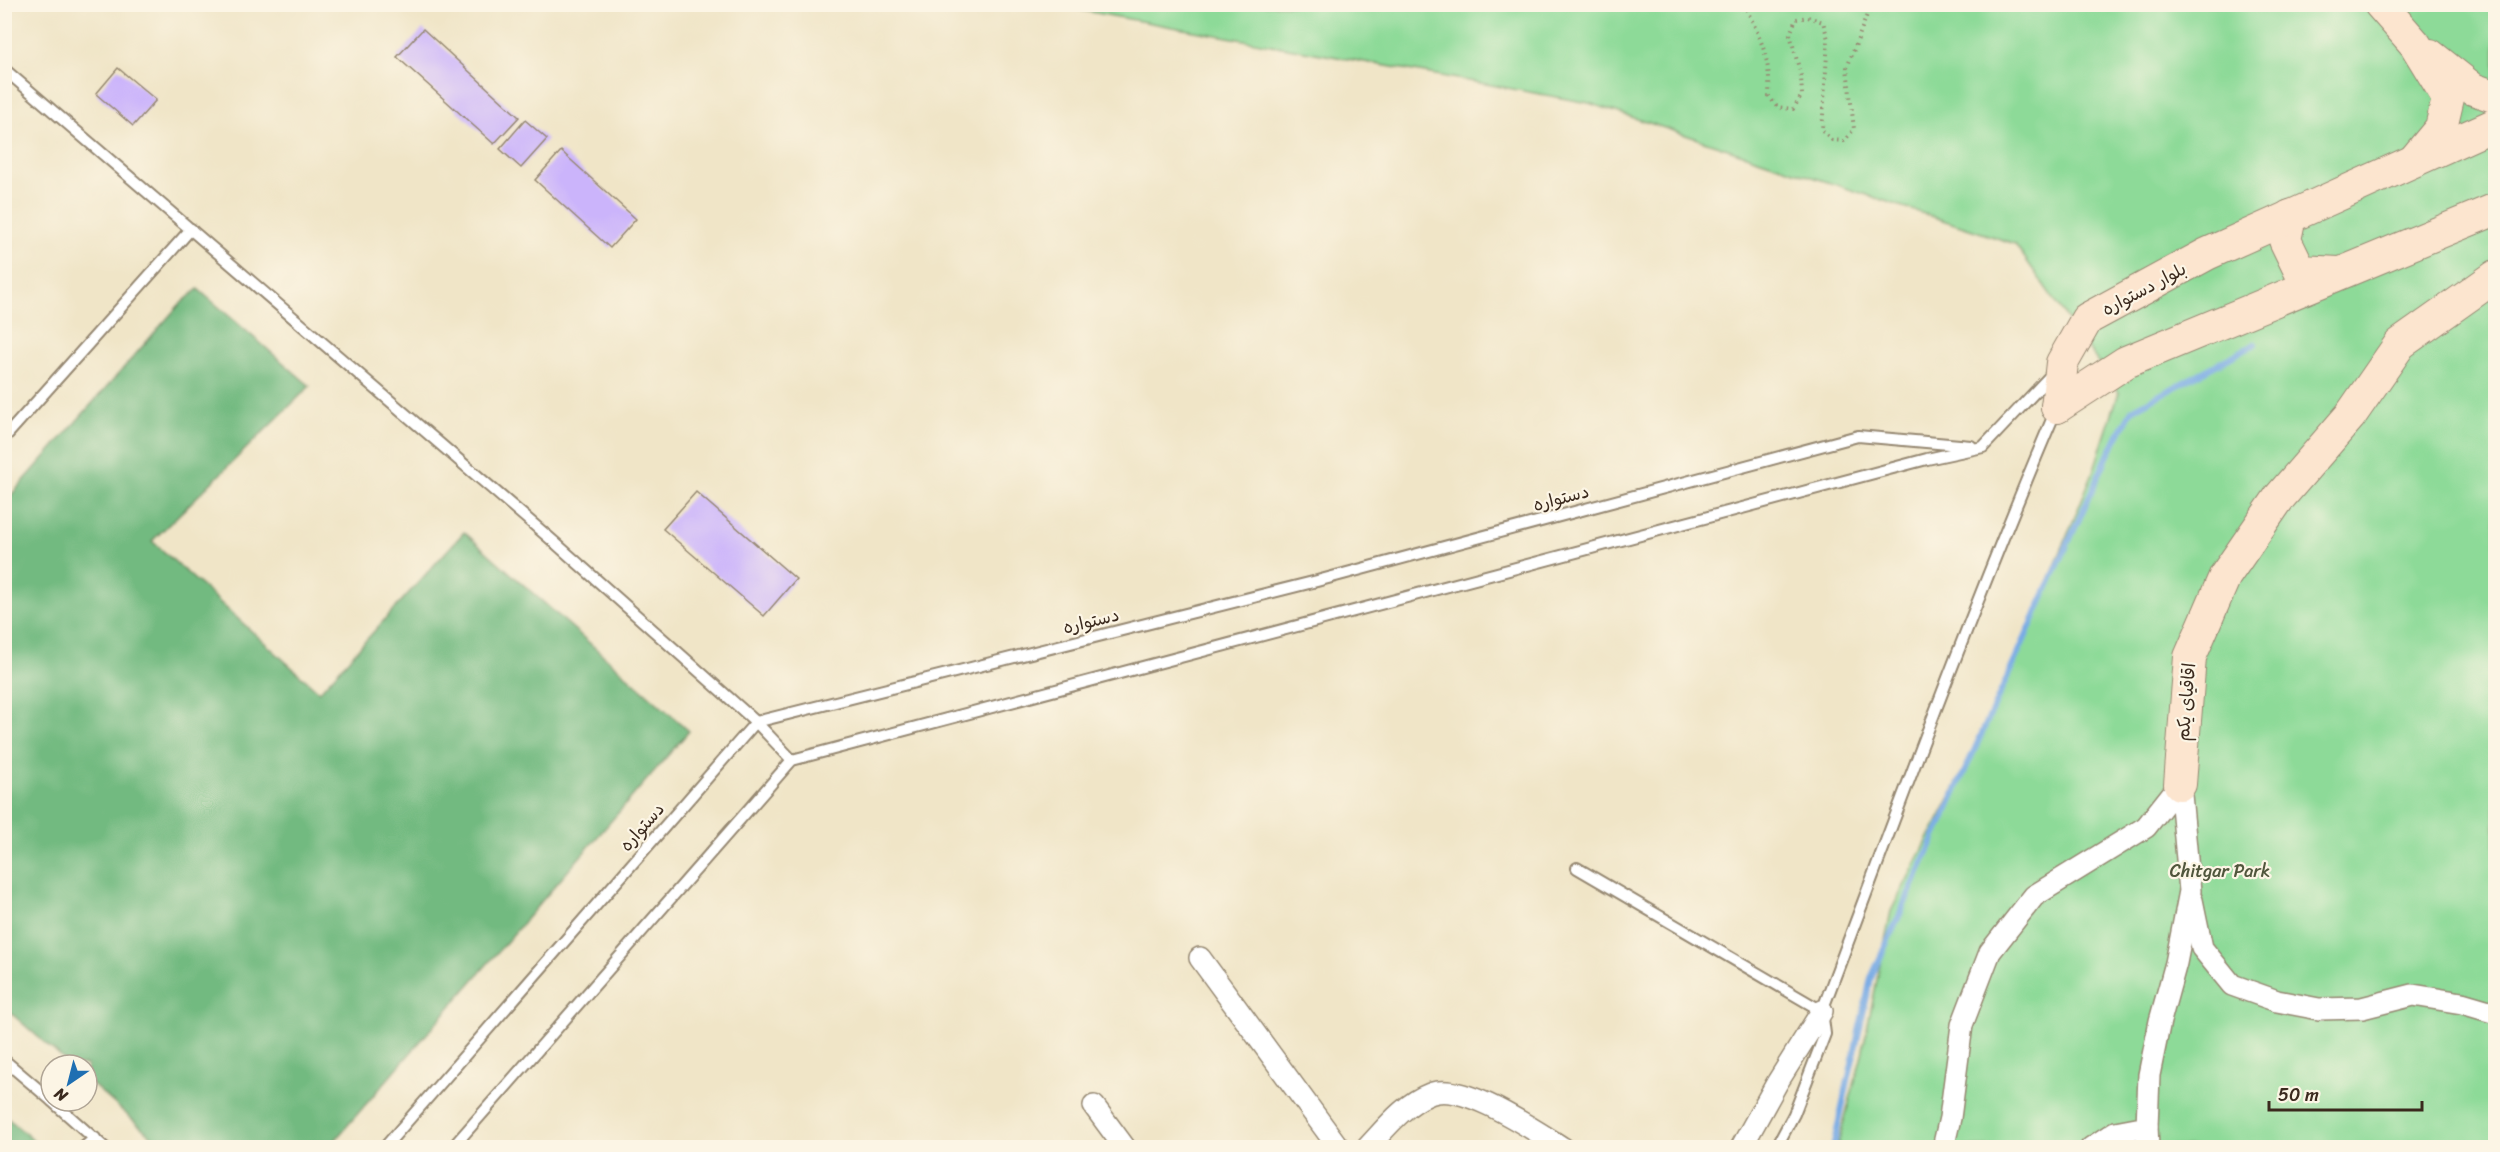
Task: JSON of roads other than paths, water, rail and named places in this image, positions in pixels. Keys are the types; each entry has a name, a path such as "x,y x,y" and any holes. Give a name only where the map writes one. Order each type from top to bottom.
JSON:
{"main road":[{"path":"2380,4 2415,44 2448,98 2440,128 2414,161"},
{"path":"2415,44 2473,88 2496,97"},
{"name":"بلوار دستواره","path":"2057,406 2062,363 2087,319 2207,254 2496,124"},
{"path":"2290,216 2285,240 2300,271 2341,273"},
{"path":"2057,406 2126,362 2341,273 2493,216"},
{"name":"اقاقیای یکم","path":"2180,784 2190,657 2225,576 2279,498 2350,416 2400,344 2496,276"}],"street":[{"path":"2180,784 2190,891 2202,948 2232,985 2277,1001 2319,1010 2362,1008 2413,995 2462,1003 2496,1014"},
{"path":"1943,1148 1950,1118 1962,1025 1990,952 2034,896 2146,827 2180,784"},
{"path":"2148,1148 2149,1075 2160,1021 2176,963 2190,891"},
{"path":"1200,958 1339,1148"},
{"path":"1742,1148 1777,1083 1822,1011"},
{"path":"1367,1148 1405,1109 1431,1092 1460,1094 1495,1106 1563,1148"},
{"path":"1094,1106 1125,1148"},
{"path":"2091,1148 2115,1132 2147,1126"}],"lane":[{"path":"4,69 553,541 756,722 792,760"},
{"path":"4,438 191,230"},
{"path":"452,1148 792,760 1916,462 1983,447 2062,363"},
{"path":"1776,1148 1794,1114 1825,1034 1822,1011 2016,504 2057,406"},
{"name":"دستواره","path":"384,1148 756,722 1317,581 1858,435 1983,447"},
{"path":"1576,868 1822,1011"},
{"path":"4,1060 39,1090"},
{"path":"66,1113 105,1148"},
{"path":"83,1148 95,1138"}],"waterway":[{"path":"1833,1148 1871,978 2108,455 2132,410 2255,344"}],"park label":[{"name":"Chitgar Park","path":"2220,871"}]}
